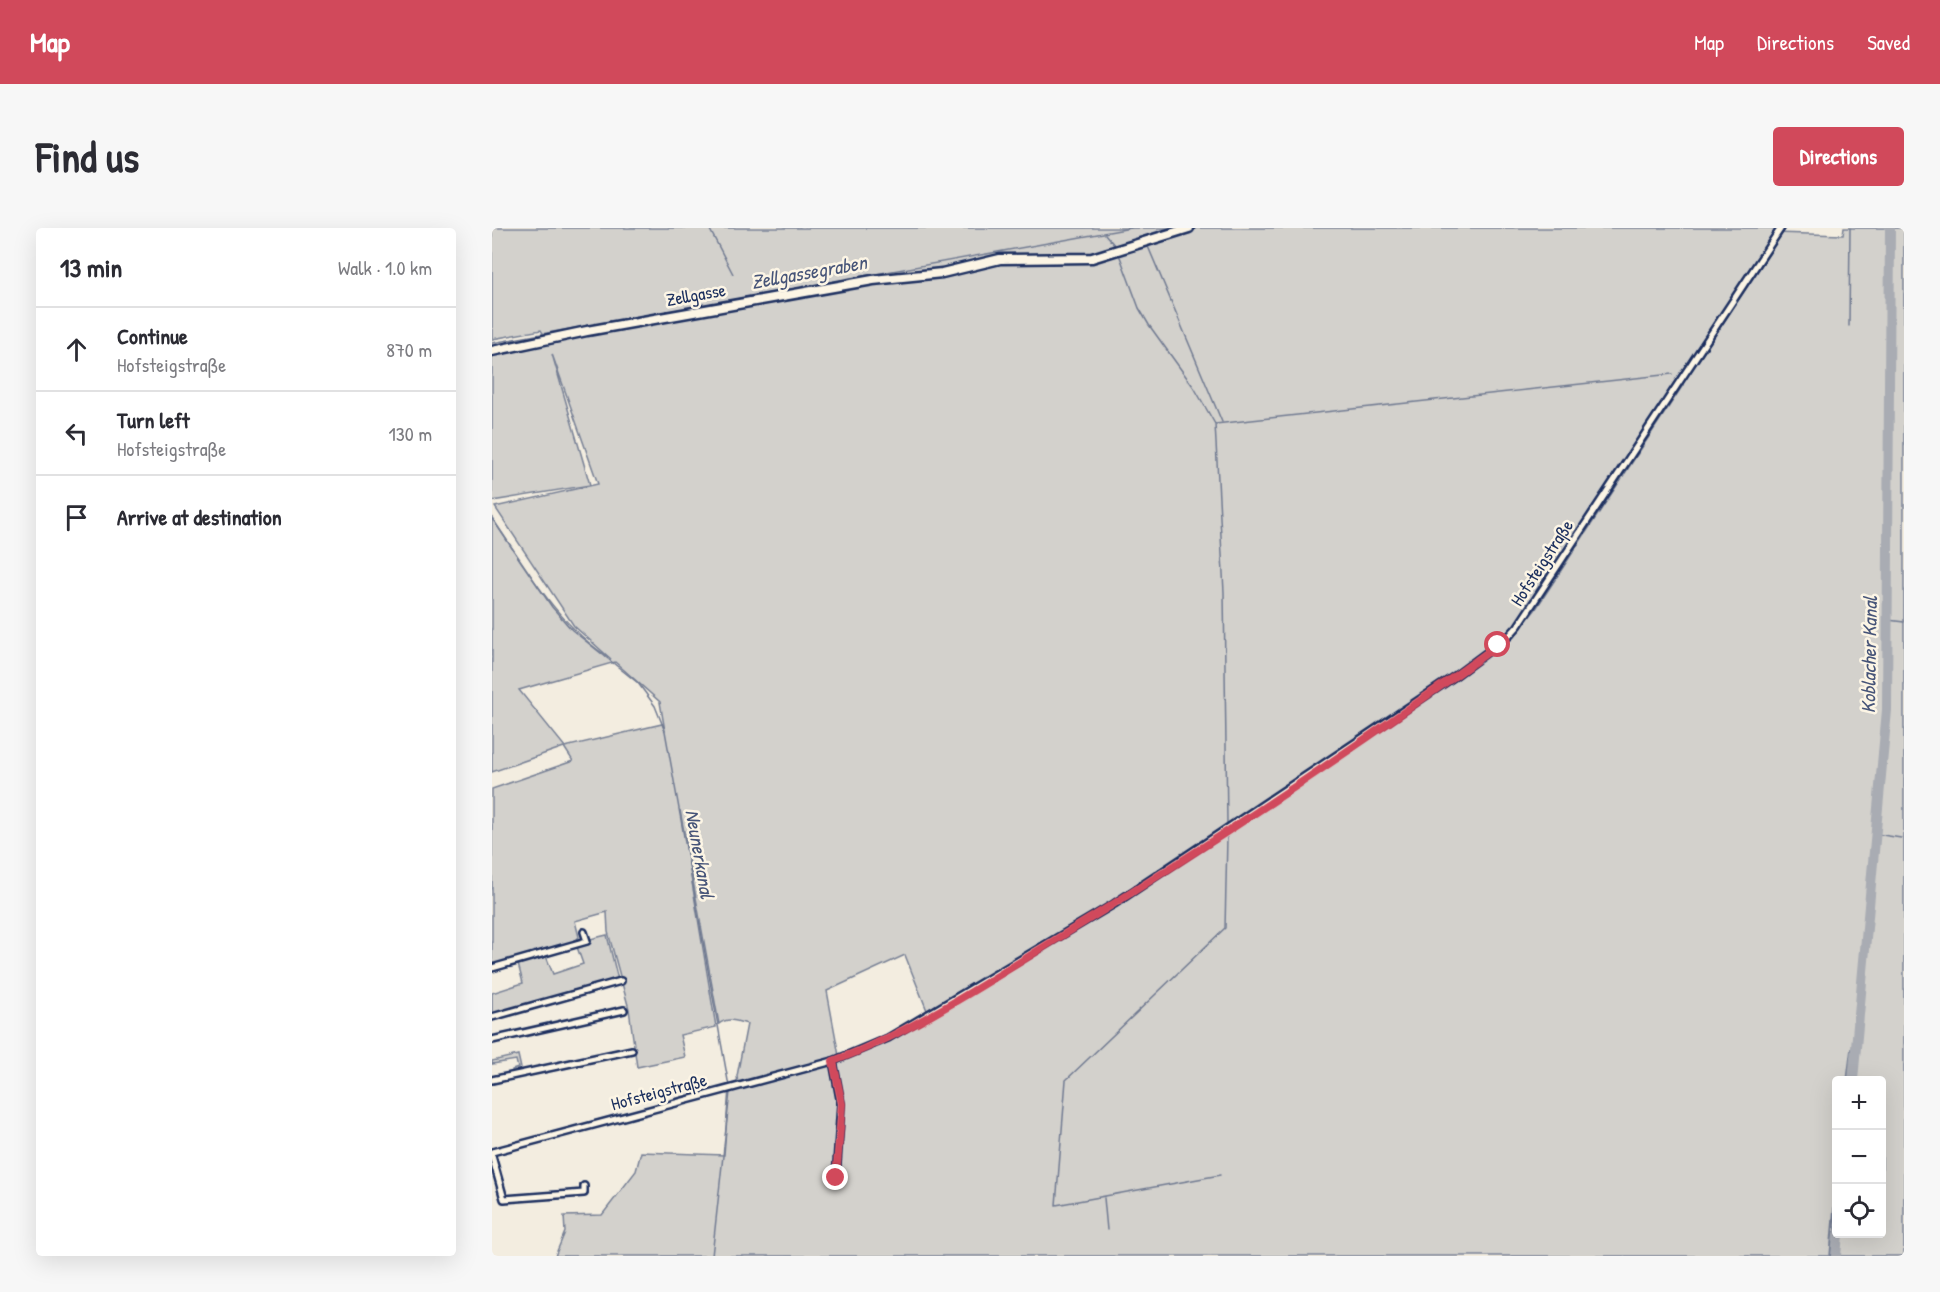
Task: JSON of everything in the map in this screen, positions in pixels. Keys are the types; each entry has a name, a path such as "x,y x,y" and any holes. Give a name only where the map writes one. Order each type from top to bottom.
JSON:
{"main road":[{"name":"Zellgasse","path":"492,351 587,331 873,280 942,273 999,259 1092,258 1189,228"}],"street":[{"name":"Hofsteigstraße","path":"584,1186 584,1193 504,1199 492,1154 833,1061 888,1038 1114,904 1232,828 1455,676 1509,636 1529,610 1781,228"},
{"path":"492,968 587,941 584,932"},
{"path":"492,1017 621,981"},
{"path":"492,1040 624,1010"},
{"path":"492,1080 632,1050"},
{"path":"833,1061 842,1104 836,1178"}],"shaded area":[{"path":"492,228 1777,228 1775,233 1843,235 1844,228 1904,228 1904,1256 1831,1256 1833,1238 1886,1238 1886,1076 1848,1076 1851,1048 1848,1076 1832,1076 1830,1256 555,1256 565,1232 564,1216 602,1215 636,1171 641,1152 724,1155 729,1088 738,1085 737,1076 747,1024 729,1020 719,1024 680,810 716,1027 680,1035 685,1057 637,1067 629,1009 608,932 607,912 575,921 579,937 572,944 492,968 492,789 573,761 564,747 492,772 492,518 559,613 575,630 611,659 574,626 495,507 598,484 552,354 590,485 492,501 492,351 546,338 541,330 492,339","holes":["1715,324 1508,642 1532,600","615,662 660,702 665,731 662,724 565,747 519,690","905,955 928,1013 905,1027 839,1056 827,991"]},
{"path":"607,935 618,980 492,1016 492,993 523,983 518,964 546,956 553,974 583,964 577,947 590,943 590,939"},
{"path":"518,1055 522,1073 513,1075 512,1070 518,1068 516,1060 492,1064 492,1061"}],"waterway":[{"path":"709,228 733,274"},
{"name":"Zellgassegraben","path":"492,343 1131,228"},
{"path":"1690,373 1786,228"},
{"path":"1849,326 1850,228"},
{"name":"Koblacher Kanal","path":"1853,1076 1887,710 1890,228"},
{"path":"1105,234 1115,246"},
{"path":"1147,244 1222,422"},
{"path":"1119,254 1139,308 1195,389 1215,424 1224,592 1227,823"},
{"path":"1215,424 1672,374"},
{"path":"1458,677 1513,638 1535,610 1683,385"},
{"name":"Neunerkanal","path":"492,518 552,607 572,630 638,683 655,706 665,731 730,1092 712,1256"},
{"path":"1888,620 1904,622"},
{"path":"1379,732 1427,698"},
{"path":"1876,834 1901,838"},
{"path":"1220,1175 1056,1205 1066,1080 1225,928 1227,838"},
{"path":"1104,1198 1107,1230"},
{"name":"Koblacher Kanal","path":"1836,1256 1838,1238"}],"route":[{"path":"836,1178 842,1104 833,1061 888,1038 995,977 1114,904 1232,828 1498,645"}]}
